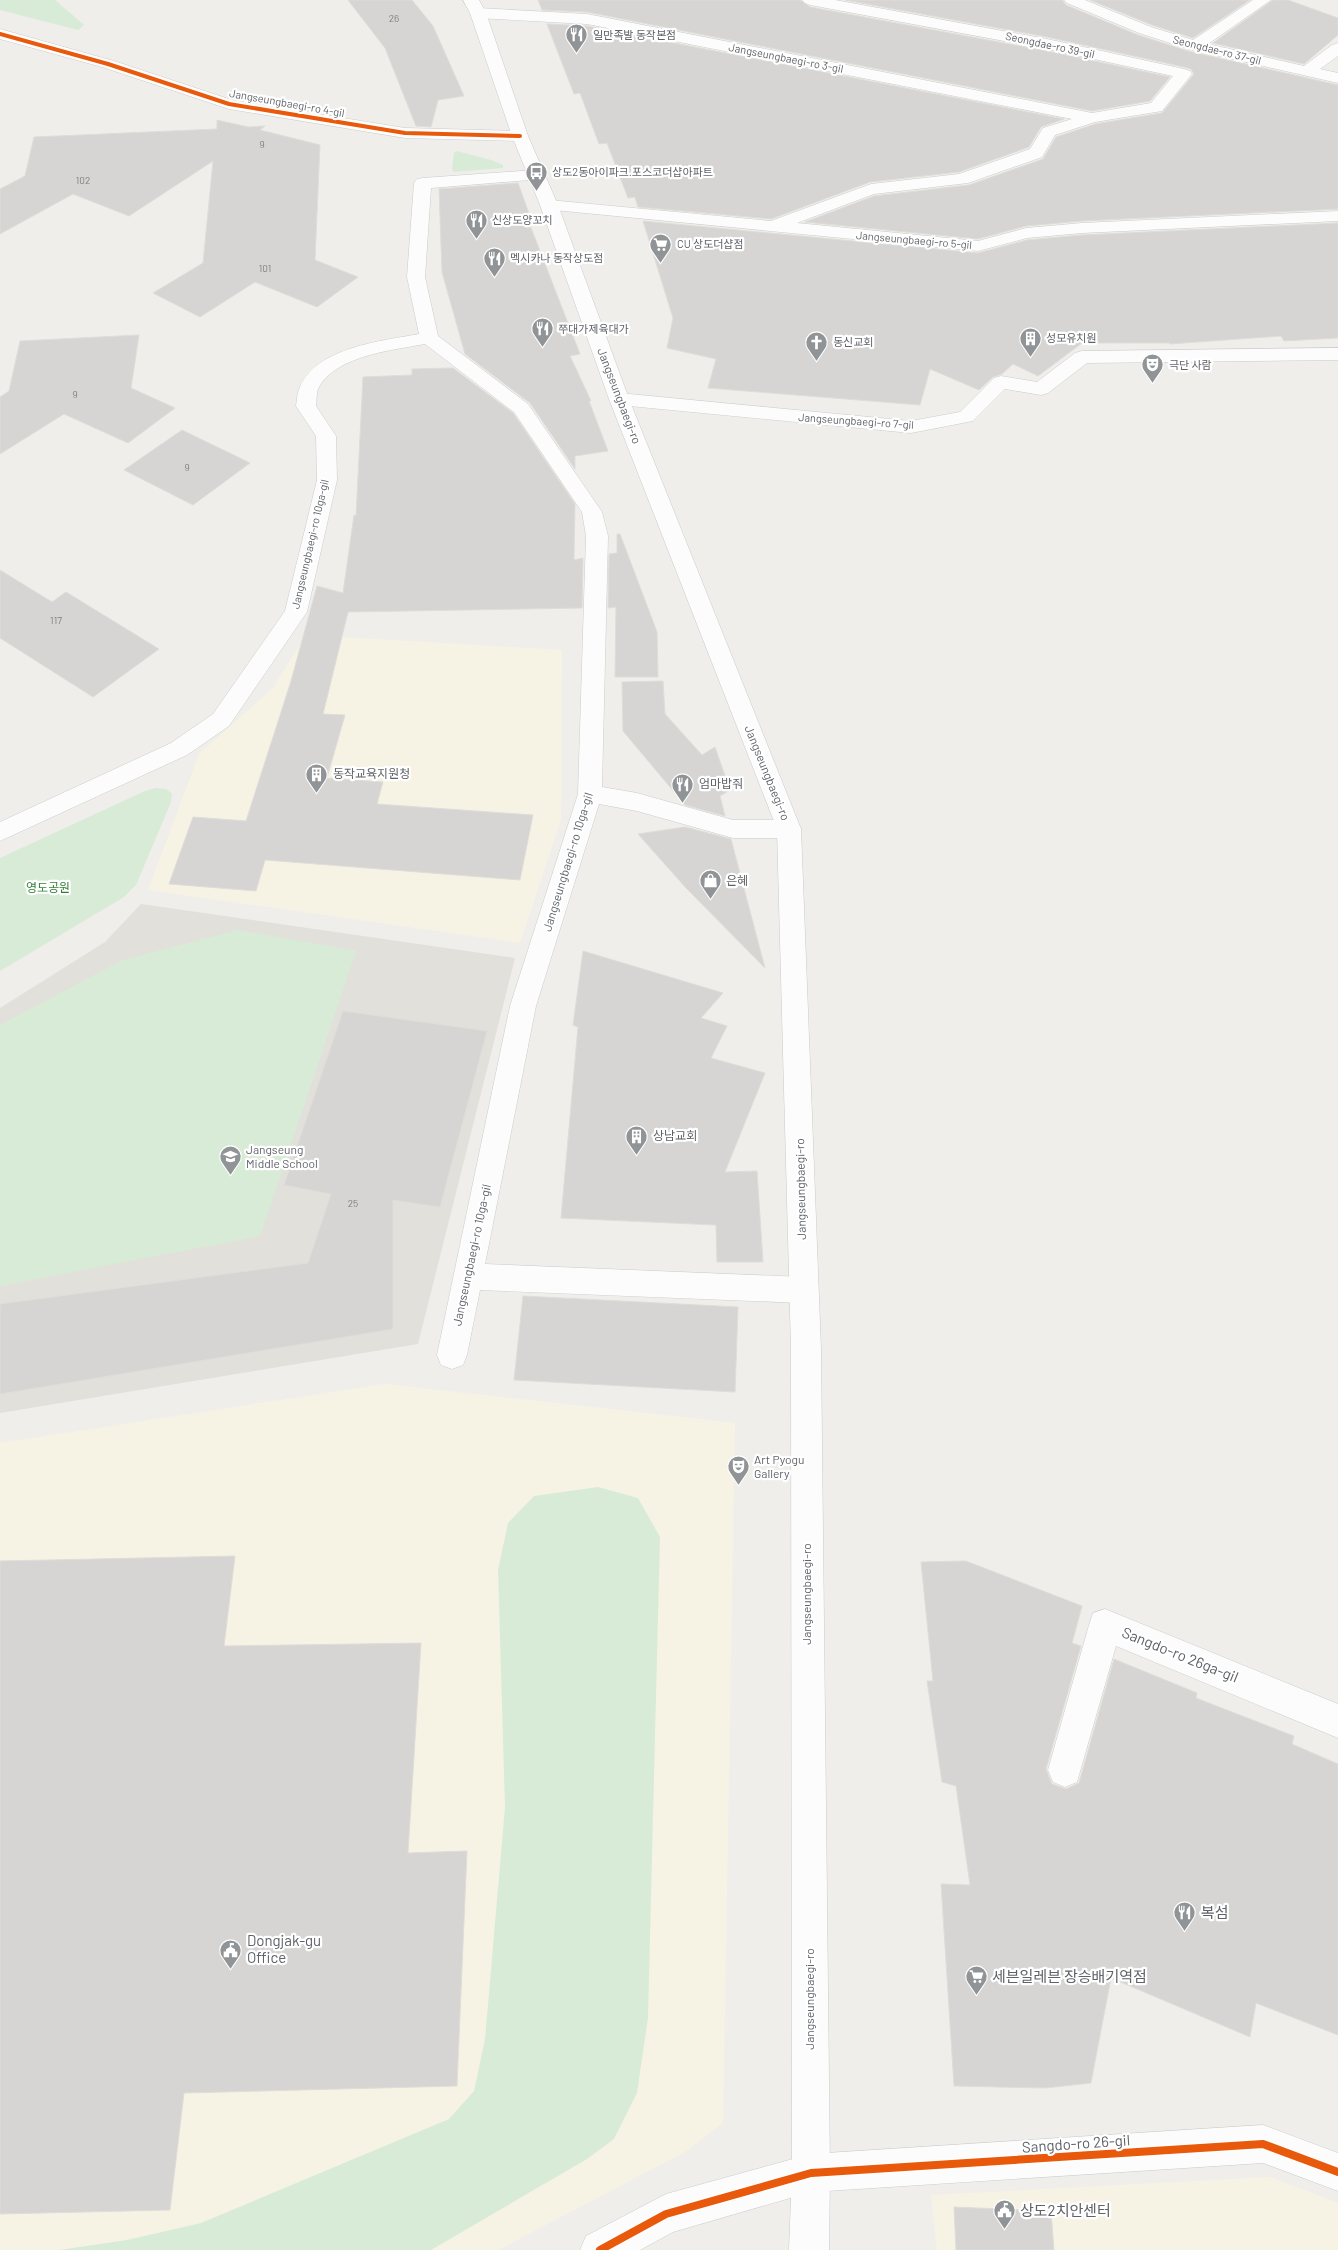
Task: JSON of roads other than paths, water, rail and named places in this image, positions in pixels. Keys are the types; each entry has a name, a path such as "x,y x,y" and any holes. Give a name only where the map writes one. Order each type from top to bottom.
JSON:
{"main road":[{"name":"Seongdae-ro 39-gil","path":"810,0 1047,44 1184,74"},
{"name":"Seongdae-ro 37-gil","path":"1072,0 1145,30 1200,48 1338,78"},
{"path":"771,226 871,189 962,179 1036,153 1049,132 1092,118 1156,107 1184,74 1200,48 1263,0"},
{"path":"1104,13 1118,4"},
{"name":"Jangseungbaegi-ro 3-gil","path":"474,7 588,20 1092,118"},
{"name":"Jangseungbaegi-ro","path":"474,7 520,136 549,205 620,399 789,829 806,1359 811,2173 809,2250"},
{"name":"Jangseungbaegi-ro 4-gil","path":"0,34 108,64 230,104 406,134 520,136"},
{"path":"1307,71 1338,48"},
{"path":"428,338 416,277 423,183 536,176"},
{"name":"Jangseungbaegi-ro 5-gil","path":"549,205 978,246 1026,233 1082,228 1338,216"},
{"name":"Jangseungbaegi-ro 10ga-gil","path":"0,832 179,749 221,720 296,612 327,480 326,436 306,406 310,385 328,366 357,354 428,338 521,408 592,512 597,536 590,794 523,1006 452,1355"},
{"name":"Jangseungbaegi-ro 7-gil","path":"620,399 911,427 966,417 1001,382 1040,389 1082,357 1338,354"},
{"path":"590,794 637,802 733,829 789,829"},
{"path":"468,1276 803,1290"},
{"name":"Sangdo-ro 26ga-gil","path":"1065,1770 1105,1625 1338,1721"},
{"name":"Sangdo-ro 26-gil","path":"600,2250 666,2214 811,2173 1262,2144 1338,2172"}],"place":[{"name":"일만족발 동작본점","path":"577,54"},
{"name":"상도2동아이파크.포스코더샵아파트","path":"536,191"},
{"name":"신상도양꼬치","path":"476,239"},
{"name":"CU 상도더샵점","path":"661,263"},
{"name":"멕시카나 동작상도점","path":"494,277"},
{"name":"쭈대가제육대가","path":"542,348"},
{"name":"성모유치원","path":"1030,357"},
{"name":"동신교회","path":"817,361"},
{"name":"극단 사람","path":"1153,384"},
{"name":"동작교육지원청","path":"317,793"},
{"name":"엄마밥줘","path":"683,803"},
{"name":"은혜","path":"710,900"},
{"name":"상남교회","path":"637,1155"},
{"name":"Jangseung Middle School","path":"230,1176"},
{"name":"Art Pyogu Gallery","path":"738,1486"},
{"name":"복섬","path":"1185,1932"},
{"name":"Dongjak-gu Office","path":"231,1969"},
{"name":"세븐일레븐 장승배기역점","path":"976,1996"},
{"name":"상도2치안센터","path":"1004,2230"}],"park label":[{"name":"영도공원","path":"48,888"}]}
